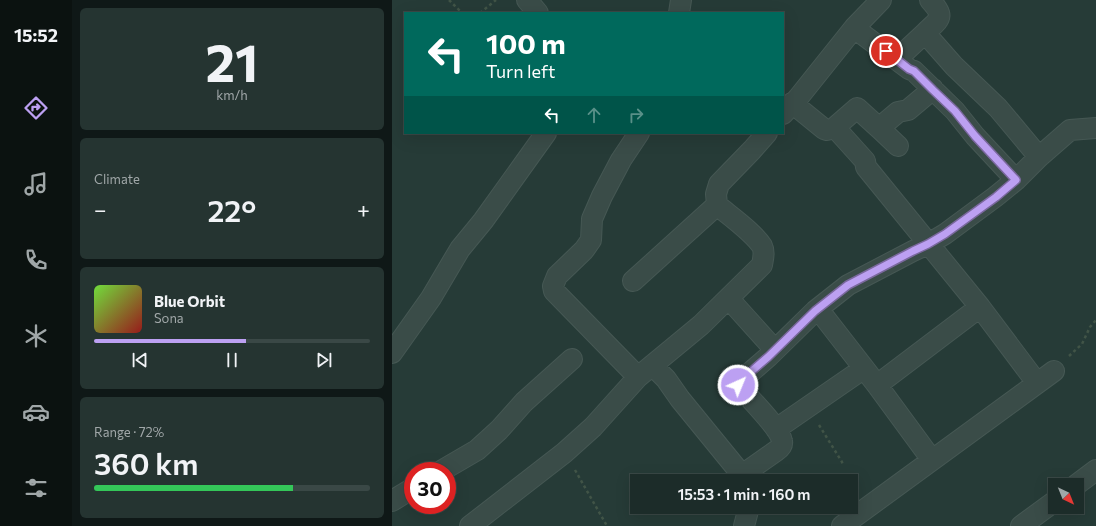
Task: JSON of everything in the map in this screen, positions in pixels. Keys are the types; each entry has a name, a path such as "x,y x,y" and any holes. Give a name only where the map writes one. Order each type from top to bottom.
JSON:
{"street":[{"path":"527,0 537,12"},
{"path":"679,12 681,0"},
{"path":"881,0 854,28 788,109 827,130 834,128 857,108 898,146"},
{"path":"897,59 940,19 940,11 930,0"},
{"path":"854,28 914,71 955,111 975,136 1016,180"},
{"path":"925,33 954,66 998,108 1039,157"},
{"path":"879,128 898,112 908,110 933,90"},
{"path":"834,128 865,161 866,167 980,307 1037,383"},
{"path":"746,474 781,447 782,441 776,429 738,383 818,309 848,285 945,234 996,197 1070,130 1096,128"},
{"path":"392,353 430,298 460,249 483,221 545,134"},
{"path":"638,134 621,160 592,218 591,240 584,250 557,276 553,286 554,291 646,372 666,379 736,474"},
{"path":"470,526 564,453 593,427 646,372 701,326 762,265 762,246 745,228 717,205 716,194 719,184 766,134"},
{"path":"633,281 717,205"},
{"path":"729,299 775,350"},
{"path":"876,385 980,307"},
{"path":"818,309 932,460"},
{"path":"456,462 478,450 499,430 524,402 572,359"},
{"path":"776,429 863,369"},
{"path":"842,526 1054,371"},
{"path":"1084,479 1096,470"},
{"path":"392,500 404,493"},
{"path":"1021,526 1048,506"},
{"path":"744,526 747,514"}],"path":[{"path":"449,0 461,12"},
{"path":"481,12 496,0"},
{"path":"1082,344 1090,327 1096,320"},
{"path":"808,408 842,462 843,466"},
{"path":"564,453 607,526"}],"route":[{"path":"738,385 739,382 768,357 815,311 848,285 945,234 996,197 1016,180 989,152 955,111 914,71 909,69 886,51"}]}
